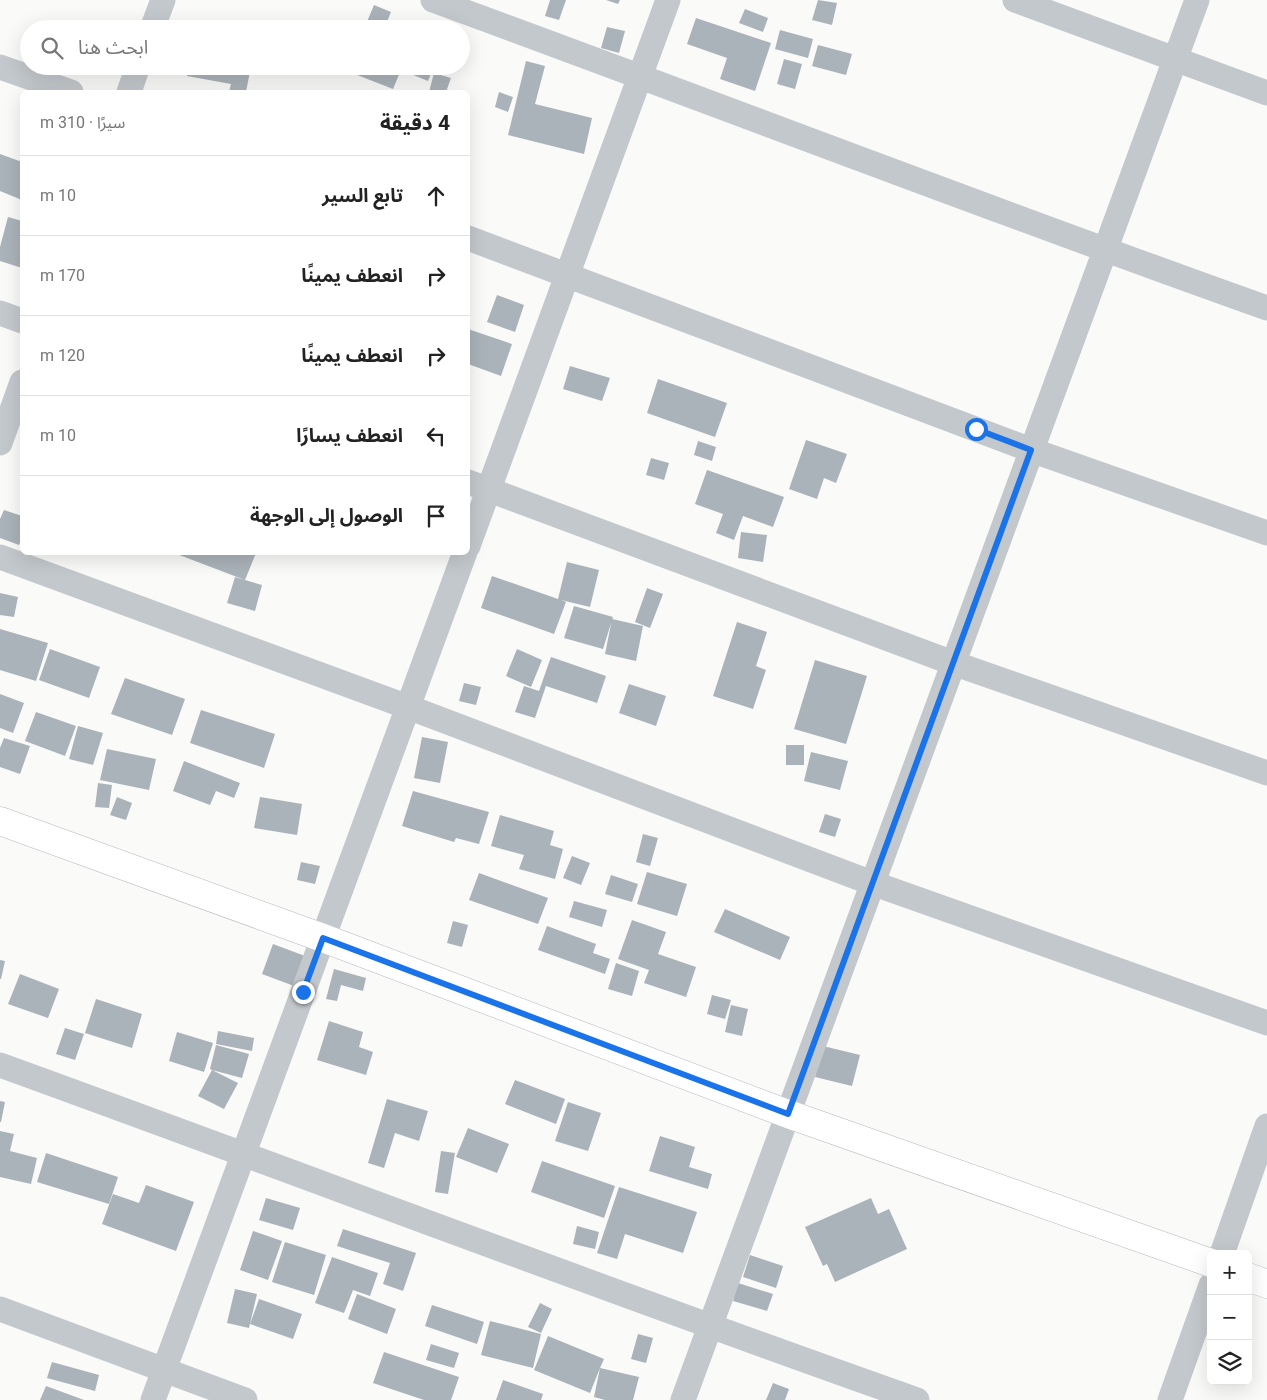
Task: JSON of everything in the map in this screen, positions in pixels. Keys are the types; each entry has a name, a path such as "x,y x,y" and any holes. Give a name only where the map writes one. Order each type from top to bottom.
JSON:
{"street":[{"path":"155,20 163,0"},
{"path":"433,0 1105,251 1267,308"},
{"path":"470,534 478,486 567,274 668,0"},
{"path":"1015,0 1267,93"},
{"path":"683,1400 1197,0"},
{"path":"0,66 20,73"},
{"path":"25,75 66,90"},
{"path":"130,90 135,75"},
{"path":"470,239 1031,450 1267,533"},
{"path":"0,312 20,320"},
{"path":"0,443 20,388"},
{"path":"478,486 953,663 1267,773"},
{"path":"153,1400 464,555"},
{"path":"0,557 408,707 872,883 1267,1023"},
{"path":"0,820 323,938 788,1114 1207,1262"},
{"path":"0,1064 709,1327 917,1400"},
{"path":"1223,1250 1267,1126"},
{"path":"1252,1278 1267,1284"},
{"path":"1170,1400 1207,1295"},
{"path":"0,1309 245,1400"}],"building":[{"path":"550,0 566,0 559,20 545,16"},
{"path":"606,0 620,0 618,4"},
{"path":"818,0 837,3 832,25 812,20"},
{"path":"374,5 391,12 388,20 368,20"},
{"path":"745,9 768,18 763,32 739,23"},
{"path":"696,18 771,43 755,91 720,79 727,58 687,44"},
{"path":"607,27 625,31 619,53 601,48"},
{"path":"780,30 813,39 808,58 775,49"},
{"path":"818,45 852,54 846,75 812,66"},
{"path":"784,59 802,64 795,89 777,84"},
{"path":"526,61 545,66 535,104 592,118 584,154 508,135"},
{"path":"249,75 246,90 230,90 231,84 187,76"},
{"path":"357,75 399,75 393,89"},
{"path":"413,75 430,75 428,81"},
{"path":"433,75 451,78 447,90 430,90"},
{"path":"499,92 513,97 508,112 495,107"},
{"path":"0,154 20,161 20,199 0,191"},
{"path":"8,217 20,220 20,267 0,261 0,247"},
{"path":"497,295 524,305 515,332 487,322"},
{"path":"470,330 512,344 501,376 470,365"},
{"path":"570,366 610,378 602,401 563,389"},
{"path":"658,379 727,403 715,437 647,413"},
{"path":"806,440 847,454 836,483 824,478 817,499 789,489"},
{"path":"698,441 716,447 712,461 694,455"},
{"path":"651,458 669,463 664,480 646,475"},
{"path":"707,470 784,497 773,527 743,516 734,540 716,533 723,514 695,504"},
{"path":"4,510 20,515 19,545 0,538 0,519"},
{"path":"741,532 767,535 763,562 738,558"},
{"path":"179,555 255,555 245,580"},
{"path":"567,562 599,570 590,607 561,600 566,602 554,634 481,608 492,576 558,599"},
{"path":"235,577 262,585 255,611 227,603"},
{"path":"647,588 663,594 650,628 635,622"},
{"path":"0,593 18,597 14,617 0,615"},
{"path":"574,606 613,617 603,649 564,638"},
{"path":"612,619 643,626 636,661 605,654"},
{"path":"737,622 767,632 756,666 766,670 753,709 713,696"},
{"path":"0,629 48,643 36,681 0,670"},
{"path":"50,649 100,667 89,698 39,680"},
{"path":"517,649 542,660 531,687 506,676"},
{"path":"551,657 606,676 597,703 546,686 535,718 515,712 524,686 539,691"},
{"path":"815,660 867,676 846,744 794,729"},
{"path":"125,678 185,699 172,735 111,714"},
{"path":"464,683 481,687 476,705 459,701"},
{"path":"629,684 666,696 656,726 619,713"},
{"path":"0,694 24,703 13,733 0,728"},
{"path":"201,710 275,734 264,768 190,743"},
{"path":"36,712 76,726 65,756 25,741"},
{"path":"78,726 103,733 93,765 69,759"},
{"path":"422,737 448,742 440,783 414,778"},
{"path":"4,738 30,746 20,774 0,767 0,748"},
{"path":"786,745 804,745 804,765 786,765"},
{"path":"107,749 156,759 149,790 100,780"},
{"path":"811,752 848,761 840,790 804,781"},
{"path":"184,761 240,783 234,798 216,791 210,805 173,791"},
{"path":"98,783 112,785 109,808 95,807"},
{"path":"413,791 489,812 479,844 456,838 454,842 402,826"},
{"path":"117,797 132,803 126,820 110,815"},
{"path":"260,797 302,804 297,835 254,828"},
{"path":"825,814 841,819 835,837 819,832"},
{"path":"500,815 554,831 550,845 563,849 555,879 519,869 524,855 491,846"},
{"path":"643,834 658,838 650,866 636,862"},
{"path":"572,856 590,863 581,885 563,878"},
{"path":"301,862 320,866 315,884 297,880"},
{"path":"647,872 687,884 677,916 637,904"},
{"path":"479,873 548,898 538,924 469,900"},
{"path":"611,875 638,884 632,902 605,894"},
{"path":"574,901 607,910 602,927 569,917"},
{"path":"725,909 790,937 780,960 714,932"},
{"path":"632,920 666,932 658,954 696,967 686,997 644,983 649,970 618,959"},
{"path":"453,921 468,925 462,947 447,943"},
{"path":"547,926 596,944 593,953 610,959 605,974 538,950"},
{"path":"273,944 305,956 294,986 262,974"},
{"path":"0,960 5,961 1,979 0,979"},
{"path":"616,963 639,971 632,996 608,989"},
{"path":"334,969 366,978 363,991 341,985 337,1001 326,999"},
{"path":"20,974 59,989 48,1018 8,1004"},
{"path":"712,995 731,1000 725,1019 707,1014"},
{"path":"96,999 142,1014 132,1048 85,1033"},
{"path":"731,1005 748,1009 742,1036 725,1032"},
{"path":"329,1021 363,1032 359,1047 373,1052 366,1075 317,1060"},
{"path":"65,1028 84,1034 75,1060 56,1054"},
{"path":"218,1031 254,1038 252,1051 216,1044"},
{"path":"177,1032 213,1043 204,1072 169,1061"},
{"path":"216,1045 249,1054 242,1078 210,1069"},
{"path":"823,1046 860,1055 852,1086 815,1077"},
{"path":"212,1070 238,1083 224,1109 198,1096"},
{"path":"515,1080 565,1099 556,1124 505,1104"},
{"path":"387,1099 428,1111 419,1141 395,1133 384,1168 368,1163"},
{"path":"0,1101 5,1102 1,1122 0,1122"},
{"path":"568,1102 601,1113 588,1151 555,1141"},
{"path":"468,1128 509,1144 497,1173 456,1157"},
{"path":"0,1131 14,1134 10,1151 37,1158 31,1184 0,1177"},
{"path":"660,1136 695,1147 689,1167 712,1174 708,1189 649,1171"},
{"path":"441,1151 455,1153 448,1194 435,1192"},
{"path":"46,1153 118,1177 109,1204 37,1182"},
{"path":"542,1161 615,1186 604,1218 531,1192"},
{"path":"146,1185 194,1202 176,1251 102,1224 113,1194 139,1203"},
{"path":"619,1187 697,1212 683,1253 625,1234 617,1259 597,1253"},
{"path":"266,1198 300,1208 293,1230 259,1220"},
{"path":"871,1198 878,1214 889,1209 907,1249 835,1282 827,1264 823,1266 805,1227"},
{"path":"577,1226 599,1232 595,1249 573,1244"},
{"path":"343,1229 416,1253 403,1291 383,1284 390,1263 337,1246"},
{"path":"253,1231 282,1241 268,1280 240,1270"},
{"path":"285,1242 326,1255 314,1295 272,1282"},
{"path":"750,1255 783,1266 776,1288 743,1277"},
{"path":"332,1257 378,1273 370,1296 353,1290 344,1313 315,1303"},
{"path":"738,1283 773,1294 767,1311 733,1301"},
{"path":"235,1289 257,1294 249,1328 227,1323"},
{"path":"357,1294 396,1309 387,1334 348,1319"},
{"path":"259,1299 302,1314 293,1339 250,1324"},
{"path":"540,1303 552,1309 541,1333 528,1327"},
{"path":"432,1305 484,1322 477,1344 425,1326"},
{"path":"490,1321 541,1334 533,1368 481,1355"},
{"path":"638,1334 653,1338 646,1363 631,1359"},
{"path":"548,1336 604,1359 590,1393 534,1370"},
{"path":"431,1344 459,1353 454,1368 426,1360"},
{"path":"384,1352 459,1377 451,1400 424,1400 373,1383"},
{"path":"52,1362 99,1375 95,1391 47,1378"},
{"path":"600,1368 639,1377 633,1400 605,1400 594,1397"},
{"path":"503,1380 543,1394 541,1400 496,1400"},
{"path":"773,1383 789,1389 785,1400 766,1400"},
{"path":"46,1386 84,1400 40,1400"}],"route":[{"path":"303,992 323,938 788,1114 1031,450 976,429"}]}
